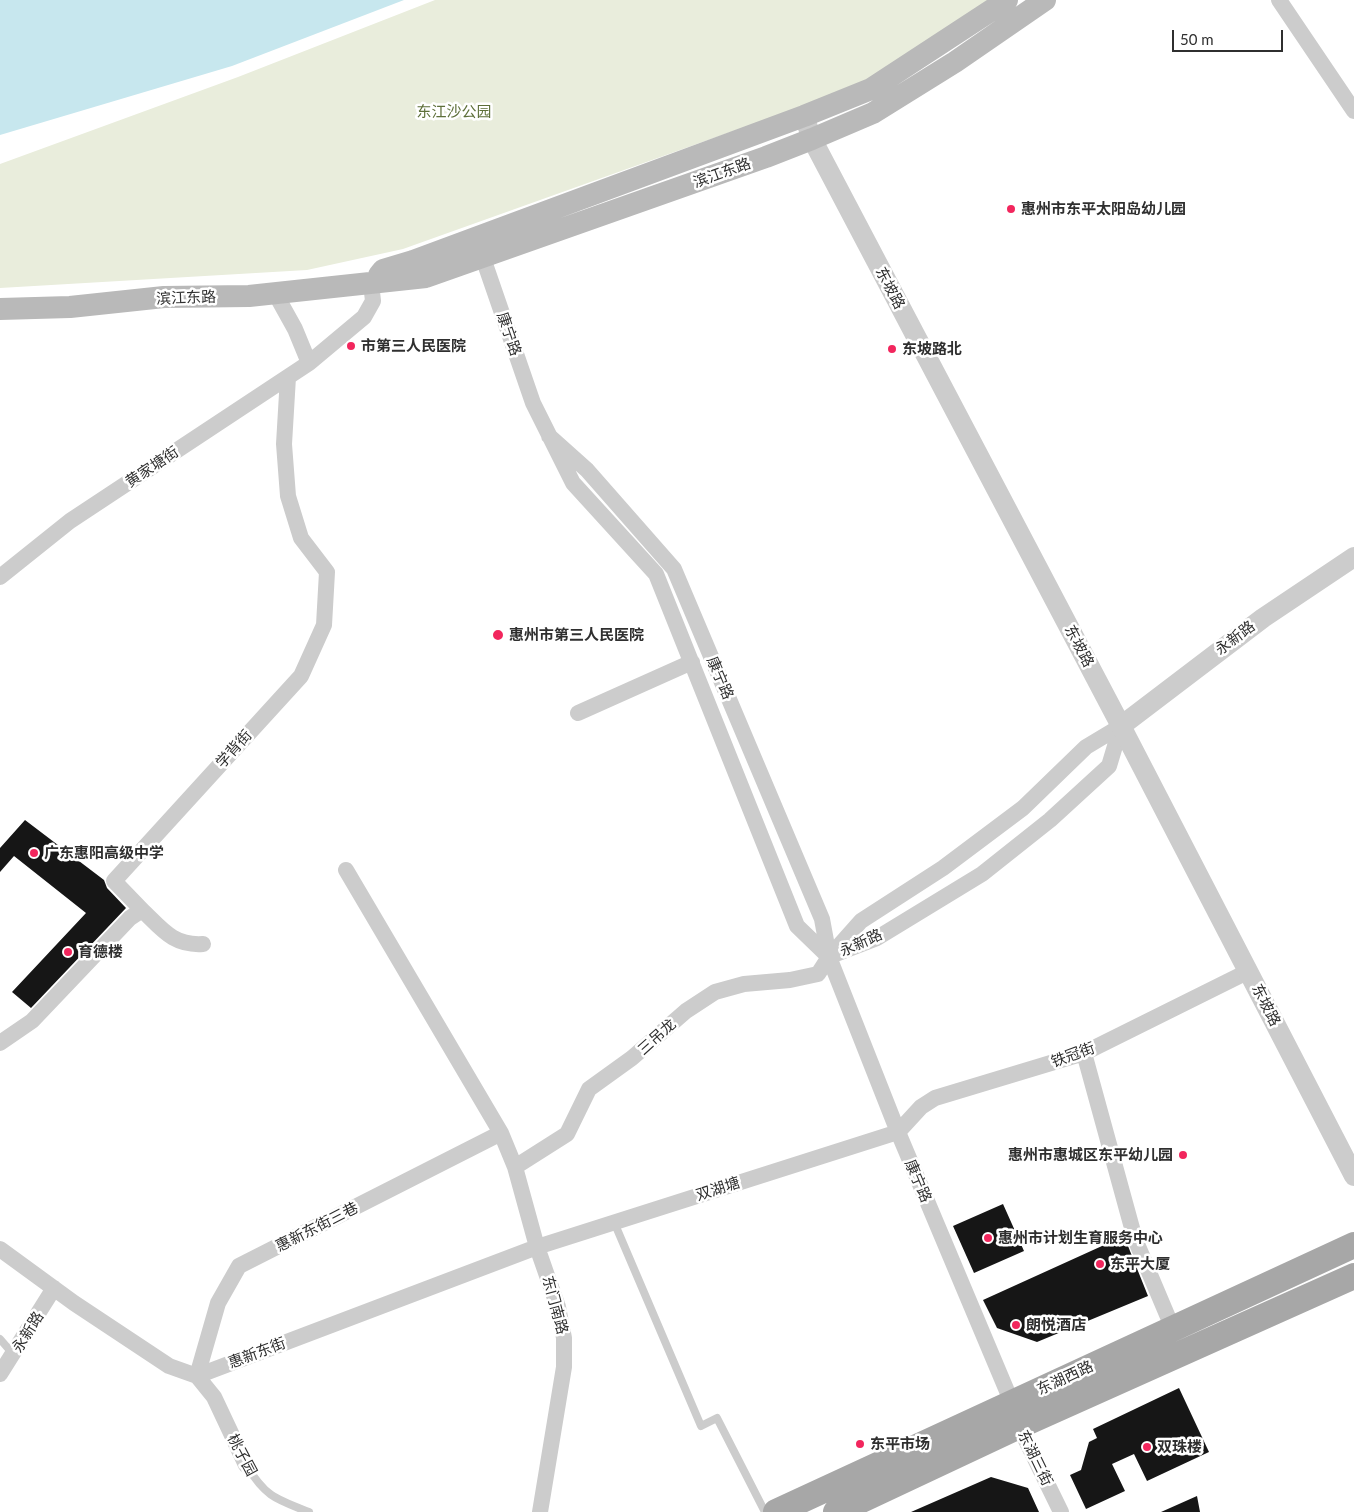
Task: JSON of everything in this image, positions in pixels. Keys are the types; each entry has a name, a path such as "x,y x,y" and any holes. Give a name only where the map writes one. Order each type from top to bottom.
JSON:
{"main road":[{"name":"滨江东路","path":"371,283 383,270 423,257 804,116 871,89 1007,0"},
{"name":"滨江东路","path":"0,309 70,307 164,297 249,296 426,277 812,140 873,113 955,62 1045,0"},
{"name":"东湖西路","path":"836,1512 1173,1329 1354,1245"},
{"name":"东湖西路","path":"776,1512 1354,1276"}],"street":[{"path":"1279,0 1354,112"},
{"name":"东坡路","path":"804,116 812,140 1121,726 1354,1176"},
{"name":"康宁路","path":"483,258 533,403 573,482 656,574 797,926 829,957"},
{"name":"黄家塘街","path":"0,576 70,521 308,363 364,317 373,301 371,283"},
{"path":"275,293 295,329 308,363"},
{"name":"学背街","path":"142,910 114,881 301,676 324,625 327,572 302,538 288,496 284,444 288,377"},
{"name":"康宁路","path":"550,436 587,470 674,569 822,919 829,957 898,1132 1016,1414"},
{"name":"永新路","path":"829,957 861,921 943,868 1023,808 1086,747 1121,726 1263,618 1354,557"},
{"path":"578,713 692,662"},
{"name":"永新路","path":"829,957 877,938 982,874 1050,820 1109,766 1121,726"},
{"name":"东门南路","path":"346,870 500,1133 515,1167 537,1247 558,1307 563,1328 562,1376 540,1512"},
{"path":"0,1043 32,1021 130,918 142,910 174,940 190,945 203,944"},
{"name":"三吊龙","path":"515,1167 566,1134 589,1089 632,1058 686,1011 715,992 722,990 744,984 790,980 818,974 829,957"},
{"name":"铁冠街","path":"898,1132 921,1107 935,1098 1084,1053 1249,971"},
{"path":"1084,1053 1136,1239 1173,1329"},
{"name":"双湖塘","path":"537,1247 898,1132"},
{"name":"惠新东街三巷","path":"197,1376 218,1303 239,1266 500,1133"},
{"name":"惠新东街","path":"197,1376 537,1247"},
{"path":"0,1249 169,1366 197,1376"},
{"name":"永新路","path":"0,1374 54,1288"},
{"name":"桃子园","path":"197,1376 212,1394 246,1465"},
{"name":"东湖三街","path":"1016,1414 1061,1512"}],"lane":[{"path":"614,1222 700,1426 717,1418 765,1512"},
{"path":"0,1339 14,1354"},
{"name":"桃子园","path":"246,1465 259,1485 268,1494 309,1512"}],"green space":[{"name":"东江沙公园","path":"435,0 992,0 862,85 403,249 307,270 0,288 0,164 238,77"}],"water":[{"path":"0,0 404,0 232,66 0,135"}],"building":[{"path":"25,820 104,880 107,888 126,908 31,1008 12,992 86,913 14,856 0,872 0,848"},
{"name":"惠州市计划生育服务中心","path":"1003,1204 1024,1251 974,1273 953,1226"},
{"name":"东平大厦","path":"1124,1236 1148,1296 1037,1342 997,1328 983,1300"},
{"name":"双珠楼","path":"1179,1388 1209,1452 1147,1481 1134,1454 1112,1464 1125,1491 1086,1509 1070,1475 1081,1470 1089,1442 1097,1438 1093,1429"},
{"path":"991,1477 1028,1488 1039,1512 911,1512"},
{"path":"1197,1496 1200,1512 1161,1512"}],"place":[{"name":"惠州市东平太阳岛幼儿园","path":"1011,209"},
{"name":"市第三人民医院","path":"351,346"},
{"name":"东坡路北","path":"892,349"},
{"name":"惠州市第三人民医院","path":"498,635"},
{"name":"广东惠阳高级中学","path":"34,853"},
{"name":"育德楼","path":"68,952"},
{"name":"惠州市惠城区东平幼儿园","path":"1183,1155"},
{"name":"惠州市计划生育服务中心","path":"988,1238"},
{"name":"东平大厦","path":"1100,1264"},
{"name":"朗悦酒店","path":"1016,1325"},
{"name":"东平市场","path":"860,1444"},
{"name":"双珠楼","path":"1147,1447"}]}
